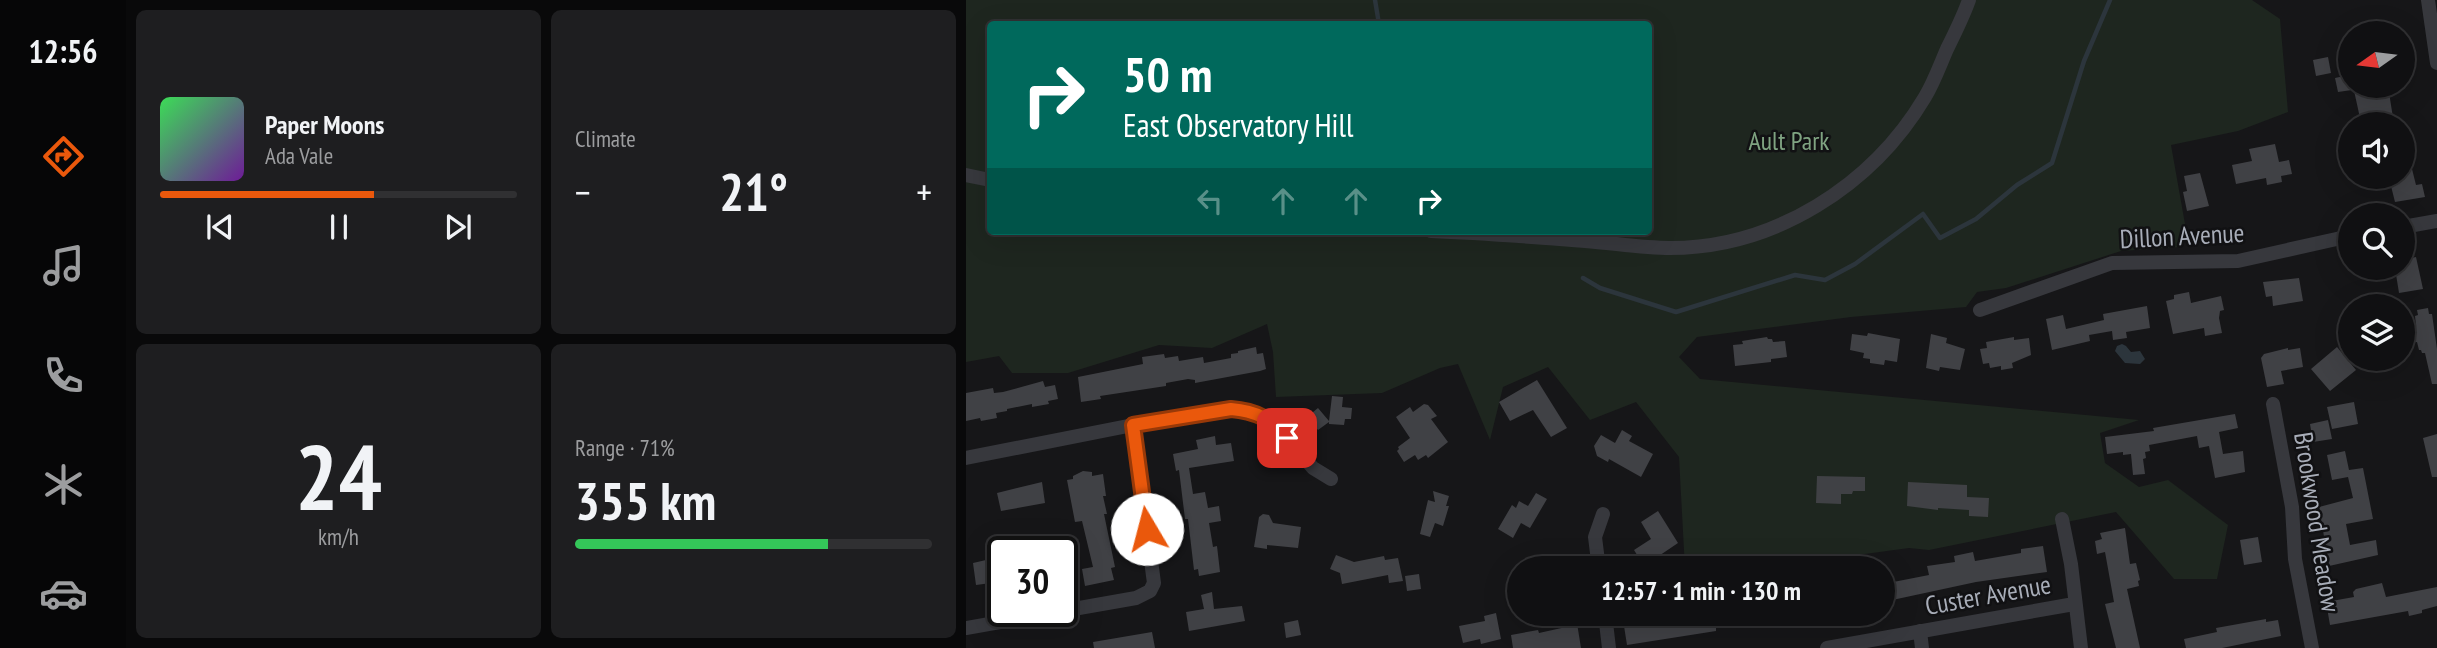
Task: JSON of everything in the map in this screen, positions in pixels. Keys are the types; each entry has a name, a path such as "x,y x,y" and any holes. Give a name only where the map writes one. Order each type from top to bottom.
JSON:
{"street":[{"path":"1512,235 1671,248 1719,243 1770,230 1798,217 1831,197 1864,170 1901,131 1926,95 1969,0"},
{"path":"2428,0 2434,25 2437,62"},
{"path":"966,176 987,180"},
{"path":"2415,225 2437,221"},
{"name":"Dillon Avenue","path":"1980,310 2112,263 2238,261 2338,239"},
{"name":"Brookwood Meadow","path":"2273,404 2291,507 2295,559 2312,648"},
{"path":"966,458 1231,409 1258,414 1274,423 1313,468 1331,479"},
{"path":"966,628 1136,598 1150,591 1154,583 1133,425"},
{"path":"1597,556 1595,537 1603,514"},
{"path":"2062,519 2071,564 2081,648"},
{"name":"Custer Avenue","path":"1827,648 2074,604"},
{"path":"1606,626 1609,648"},
{"path":"1920,631 1922,648"}],"green space":[{"name":"Ault Park","path":"966,0 2252,0 2280,19 2288,112 2238,131 2171,145 2188,241 2179,241 2180,247 2121,251 2006,288 1977,292 1966,307 1851,317 1697,337 1679,357 1700,379 2139,420 2100,433 2105,463 2139,487 2168,480 2228,525 2217,579 2174,579 2116,512 1929,550 1909,548 1850,556 1684,556 1679,457 1636,402 1590,420 1548,367 1503,387 1490,440 1458,364 1440,368 1382,393 1276,397 1273,352 1267,324 1212,348 1159,345 1068,373 1012,373 999,356 966,362"}],"shaded area":[{"path":"2122,344 2131,352 2140,351 2145,359 2140,364 2125,363 2115,351 2117,346"}],"building":[{"path":"2328,57 2331,73 2316,76 2313,60"},
{"path":"2356,98 2390,98 2392,112 2359,112"},
{"path":"2275,144 2279,162 2289,160 2292,174 2281,176 2282,182 2267,185 2266,178 2236,184 2232,165 2252,161 2249,149"},
{"path":"2200,173 2209,206 2187,211 2183,192 2187,191 2184,176"},
{"path":"2415,181 2416,185 2422,184 2425,197 2395,202 2392,189 2415,189"},
{"path":"2415,257 2423,289 2399,293 2397,280 2415,280"},
{"path":"2299,278 2303,301 2273,306 2272,296 2266,297 2263,282"},
{"path":"2189,292 2191,303 2221,296 2224,310 2220,311 2219,318 2222,333 2205,336 2204,328 2173,334 2166,301 2174,299 2174,295"},
{"path":"2147,306 2150,328 2126,332 2127,338 2113,340 2112,331 2089,335 2090,341 2052,350 2046,319 2063,315 2066,329 2104,320 2103,314"},
{"path":"2428,308 2429,314 2432,314 2437,349 2437,384 2432,384 2425,353 2419,350 2415,342 2417,310"},
{"path":"1868,333 1900,339 1897,362 1885,360 1884,365 1870,363 1870,359 1863,358 1864,353 1850,350 1852,334 1867,336"},
{"path":"1931,334 1947,338 1946,343 1965,349 1960,370 1940,367 1939,371 1926,368"},
{"path":"1767,337 1773,342 1785,341 1787,357 1771,359 1771,362 1735,366 1733,345"},
{"path":"2014,337 2014,340 2029,338 2031,355 2012,363 2013,368 2001,370 2001,366 1990,368 1989,363 1983,364 1980,349 1987,348 1986,342"},
{"path":"1256,347 1257,354 1263,353 1266,369 1195,383 1195,380 1188,379 1166,383 1166,386 1100,396 1101,399 1081,402 1078,377 1143,364 1142,357 1164,354 1165,358 1178,356 1179,361 1203,357 1204,363 1231,358 1231,354"},
{"path":"2337,347 2338,371 2355,371 2330,391 2311,369"},
{"path":"2300,348 2303,367 2281,371 2284,384 2267,387 2261,358 2264,354"},
{"path":"1537,380 1567,428 1551,437 1533,410 1510,421 1499,402"},
{"path":"1043,381 1045,387 1055,385 1058,399 1048,401 1049,404 1007,409 996,413 997,418 966,421 966,393 993,388 994,393 1003,392"},
{"path":"1332,396 1343,397 1342,407 1352,408 1351,419 1345,419 1344,425 1329,422 1318,430 1307,417 1318,408 1329,421"},
{"path":"2354,402 2358,424 2332,429 2327,407"},
{"path":"1424,404 1437,416 1431,419 1448,442 1428,458 1426,455 1418,460 1415,455 1404,462 1397,451 1398,447 1410,438 1396,417 1410,407 1413,412"},
{"path":"2235,414 2238,428 2219,432 2223,454 2243,451 2245,472 2215,478 2209,446 2199,448 2197,436 2149,445 2150,451 2145,452 2146,458 2143,459 2145,474 2133,475 2131,454 2107,454 2105,437 2154,431 2153,428"},
{"path":"2328,420 2332,439 2313,442 2310,424"},
{"path":"1622,430 1632,436 1629,441 1653,454 1641,477 1609,459 1608,462 1597,456 1594,446 1601,435 1615,443"},
{"path":"2437,434 2437,477 2432,477 2423,438"},
{"path":"1215,436 1216,445 1231,443 1234,461 1189,468 1193,494 1205,492 1208,508 1219,506 1221,521 1209,523 1213,547 1217,546 1220,572 1199,576 1198,569 1194,570 1188,519 1185,519 1179,470 1176,471 1173,454 1198,449 1196,440"},
{"path":"2345,451 2349,470 2363,468 2373,519 2346,524 2350,545 2376,540 2378,555 2329,566 2319,507 2353,498 2348,477 2332,480 2327,455"},
{"path":"1083,471 1092,472 1092,476 1103,474 1106,496 1103,496 1107,514 1104,514 1115,567 1111,568 1114,580 1085,586 1082,569 1093,567 1082,521 1075,522 1067,480"},
{"path":"1817,476 1865,477 1865,491 1841,494 1841,504 1816,503"},
{"path":"1042,482 1045,503 1001,511 997,493"},
{"path":"1908,482 1967,485 1967,497 1989,498 1988,517 1969,516 1969,510 1907,506"},
{"path":"1433,491 1449,496 1446,506 1449,506 1443,526 1435,523 1430,537 1420,534 1428,500 1435,502"},
{"path":"1536,493 1547,499 1530,528 1521,523 1513,538 1498,529 1512,505 1516,508 1519,501 1528,506"},
{"path":"1658,511 1678,543 1659,556 1638,556 1634,550 1651,539 1641,522"},
{"path":"1263,514 1269,515 1273,523 1301,527 1298,548 1267,545 1267,549 1254,547 1259,517"},
{"path":"2125,528 2130,564 2136,563 2140,580 2139,586 2127,589 2140,648 2116,648 2105,604 2114,602 2105,552 2097,554 2095,541 2102,539 2100,533"},
{"path":"2258,537 2262,562 2244,565 2240,540"},
{"path":"2043,546 2047,572 1976,582 1895,599 1895,582 1929,575 1927,566 1955,562 1954,556 1973,552 1975,561 2021,553 2021,549"},
{"path":"1336,555 1354,562 1384,556 1385,560 1398,558 1403,581 1389,583 1388,575 1342,584 1340,573 1330,569"},
{"path":"987,560 987,584 976,585 973,563"},
{"path":"1419,574 1421,589 1407,591 1405,576"},
{"path":"2382,583 2386,597 2437,587 2437,606 2409,616 2408,611 2330,625 2326,602 2354,597 2353,592 2356,589"},
{"path":"1212,592 1214,609 1242,606 1245,621 1189,631 1186,612 1204,609 1201,595"},
{"path":"1496,613 1501,639 1481,644 1480,639 1463,643 1459,626 1485,621 1484,616"},
{"path":"2266,619 2266,622 2278,620 2281,636 2222,648 2186,648 2184,639 2217,632 2216,628"},
{"path":"1298,620 1301,635 1286,638 1284,623"},
{"path":"1577,626 1581,648 1513,648 1511,635"},
{"path":"1624,626 1720,628 1716,628 1716,631 1627,645"},
{"path":"1152,632 1155,648 1094,648 1093,642"}],"waterway":[{"path":"1375,0 1378,21"},
{"path":"1583,278 1600,288 1676,312 1795,275 1825,280 1855,264 1923,214 1940,238 1976,219 2017,185 2052,163 2084,61 2110,0"}],"route":[{"path":"1147,529 1133,425 1231,409 1245,410 1274,423 1287,438"}]}
